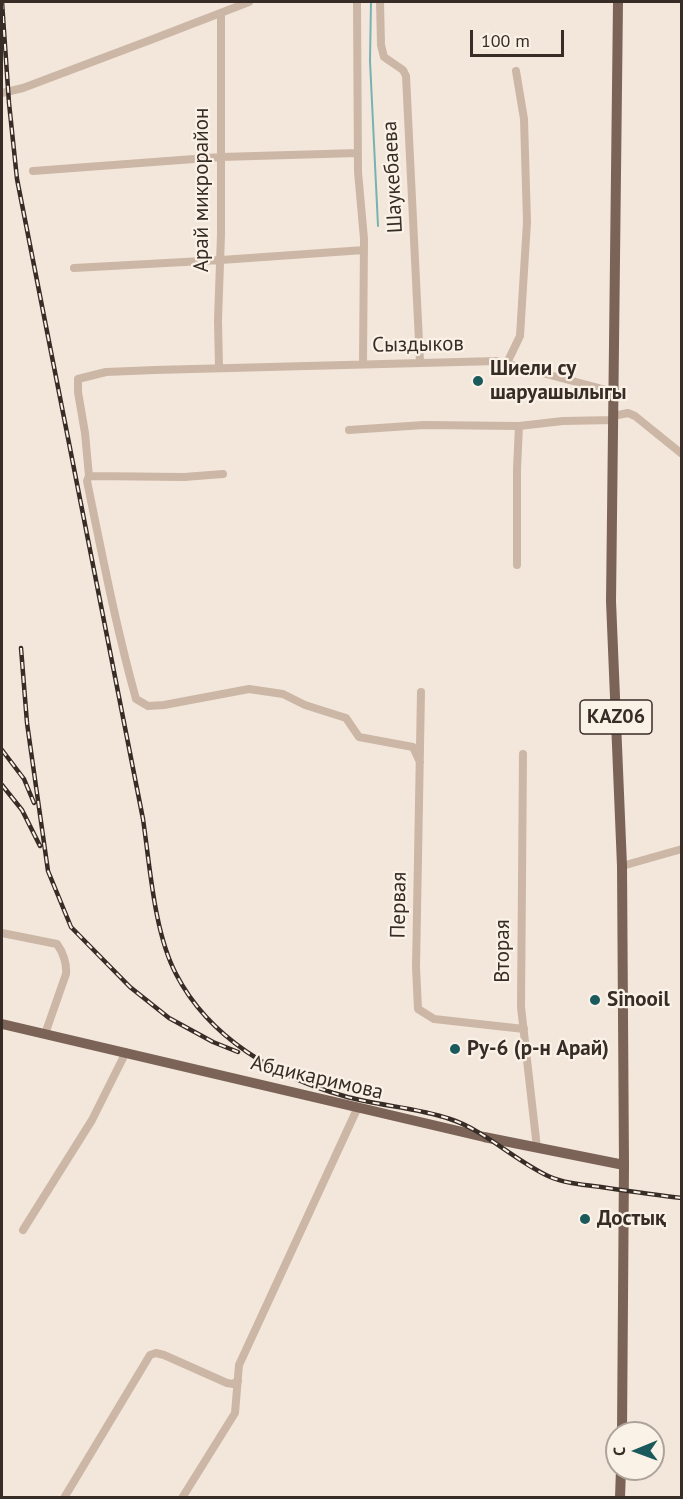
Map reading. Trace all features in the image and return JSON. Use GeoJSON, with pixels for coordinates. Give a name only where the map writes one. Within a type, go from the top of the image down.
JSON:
{"type":"FeatureCollection","features":[{"type":"Feature","properties":{"kind":"main road","name":"KАZ06"},"geometry":{"type":"LineString","coordinates":[[618,2],[612,601],[622,866],[624,1165],[622,1421]]}},
{"type":"Feature","properties":{"kind":"main road","name":"Абдикаримова"},"geometry":{"type":"LineString","coordinates":[[2,1024],[537,1148],[624,1165]]}},
{"type":"Feature","properties":{"kind":"main road"},"geometry":{"type":"LineString","coordinates":[[621,1481],[621,1497]]}},
{"type":"Feature","properties":{"kind":"street"},"geometry":{"type":"LineString","coordinates":[[2,93],[23,88],[132,48],[249,2]]}},
{"type":"Feature","properties":{"kind":"street"},"geometry":{"type":"LineString","coordinates":[[357,2],[358,153],[364,249],[363,363]]}},
{"type":"Feature","properties":{"kind":"street","name":"Шаукебаева"},"geometry":{"type":"LineString","coordinates":[[380,2],[384,57],[404,70],[406,76],[420,362]]}},
{"type":"Feature","properties":{"kind":"street","name":"Арай микрорайон"},"geometry":{"type":"LineString","coordinates":[[219,368],[221,13]]}},
{"type":"Feature","properties":{"kind":"street"},"geometry":{"type":"LineString","coordinates":[[507,363],[520,336],[527,233],[524,119],[516,72]]}},
{"type":"Feature","properties":{"kind":"street"},"geometry":{"type":"LineString","coordinates":[[33,171],[221,157],[358,153]]}},
{"type":"Feature","properties":{"kind":"street"},"geometry":{"type":"LineString","coordinates":[[74,268],[364,249]]}},
{"type":"Feature","properties":{"kind":"street","name":"Сыздыков"},"geometry":{"type":"LineString","coordinates":[[89,476],[78,379],[106,372],[497,361],[614,392]]}},
{"type":"Feature","properties":{"kind":"street"},"geometry":{"type":"LineString","coordinates":[[349,430],[424,425],[519,426],[614,418],[628,413],[635,416],[681,454]]}},
{"type":"Feature","properties":{"kind":"street"},"geometry":{"type":"LineString","coordinates":[[518,565],[519,426]]}},
{"type":"Feature","properties":{"kind":"street"},"geometry":{"type":"LineString","coordinates":[[223,474],[184,477],[89,476],[87,481],[120,639],[136,699],[148,706],[164,705],[249,688],[283,694],[305,705],[346,718],[359,737],[413,747],[420,762]]}},
{"type":"Feature","properties":{"kind":"street","name":"Первая"},"geometry":{"type":"LineString","coordinates":[[422,692],[416,967],[418,1009],[434,1019],[524,1029]]}},
{"type":"Feature","properties":{"kind":"street","name":"Вторая"},"geometry":{"type":"LineString","coordinates":[[523,754],[521,1007],[537,1148]]}},
{"type":"Feature","properties":{"kind":"street"},"geometry":{"type":"LineString","coordinates":[[622,866],[681,849]]}},
{"type":"Feature","properties":{"kind":"street"},"geometry":{"type":"LineString","coordinates":[[2,933],[57,944],[60,948],[67,967],[66,974],[45,1034]]}},
{"type":"Feature","properties":{"kind":"street"},"geometry":{"type":"LineString","coordinates":[[23,1230],[92,1120],[126,1052]]}},
{"type":"Feature","properties":{"kind":"street"},"geometry":{"type":"LineString","coordinates":[[182,1497],[236,1413],[239,1365],[358,1107]]}},
{"type":"Feature","properties":{"kind":"street"},"geometry":{"type":"LineString","coordinates":[[64,1497],[150,1355],[156,1353],[164,1355],[227,1383],[232,1384],[238,1381]]}},
{"type":"Feature","properties":{"kind":"waterway"},"geometry":{"type":"LineString","coordinates":[[371,2],[370,61],[378,226]]}},
{"type":"Feature","properties":{"kind":"railway"},"geometry":{"type":"LineString","coordinates":[[2,2],[17,179],[143,819],[158,919],[176,974],[190,997],[226,1036],[247,1052],[294,1078],[344,1096],[450,1119],[475,1130],[535,1169],[560,1180],[682,1198]]}},
{"type":"Feature","properties":{"kind":"railway"},"geometry":{"type":"LineString","coordinates":[[21,648],[27,723],[48,871],[71,927],[130,987],[169,1018],[213,1042],[238,1052]]}},
{"type":"Feature","properties":{"kind":"railway"},"geometry":{"type":"LineString","coordinates":[[2,750],[24,779],[34,803]]}},
{"type":"Feature","properties":{"kind":"railway"},"geometry":{"type":"LineString","coordinates":[[2,785],[22,810],[40,846]]}},
{"type":"Feature","properties":{"kind":"place","name":"Шиели су шаруашылыгы"},"geometry":{"type":"Point","coordinates":[478,381]}},
{"type":"Feature","properties":{"kind":"place","name":"Sinooil"},"geometry":{"type":"Point","coordinates":[595,1000]}},
{"type":"Feature","properties":{"kind":"place","name":"Ру-6 (р-н Арай)"},"geometry":{"type":"Point","coordinates":[455,1049]}},
{"type":"Feature","properties":{"kind":"place","name":"Достық"},"geometry":{"type":"Point","coordinates":[585,1219]}}]}
